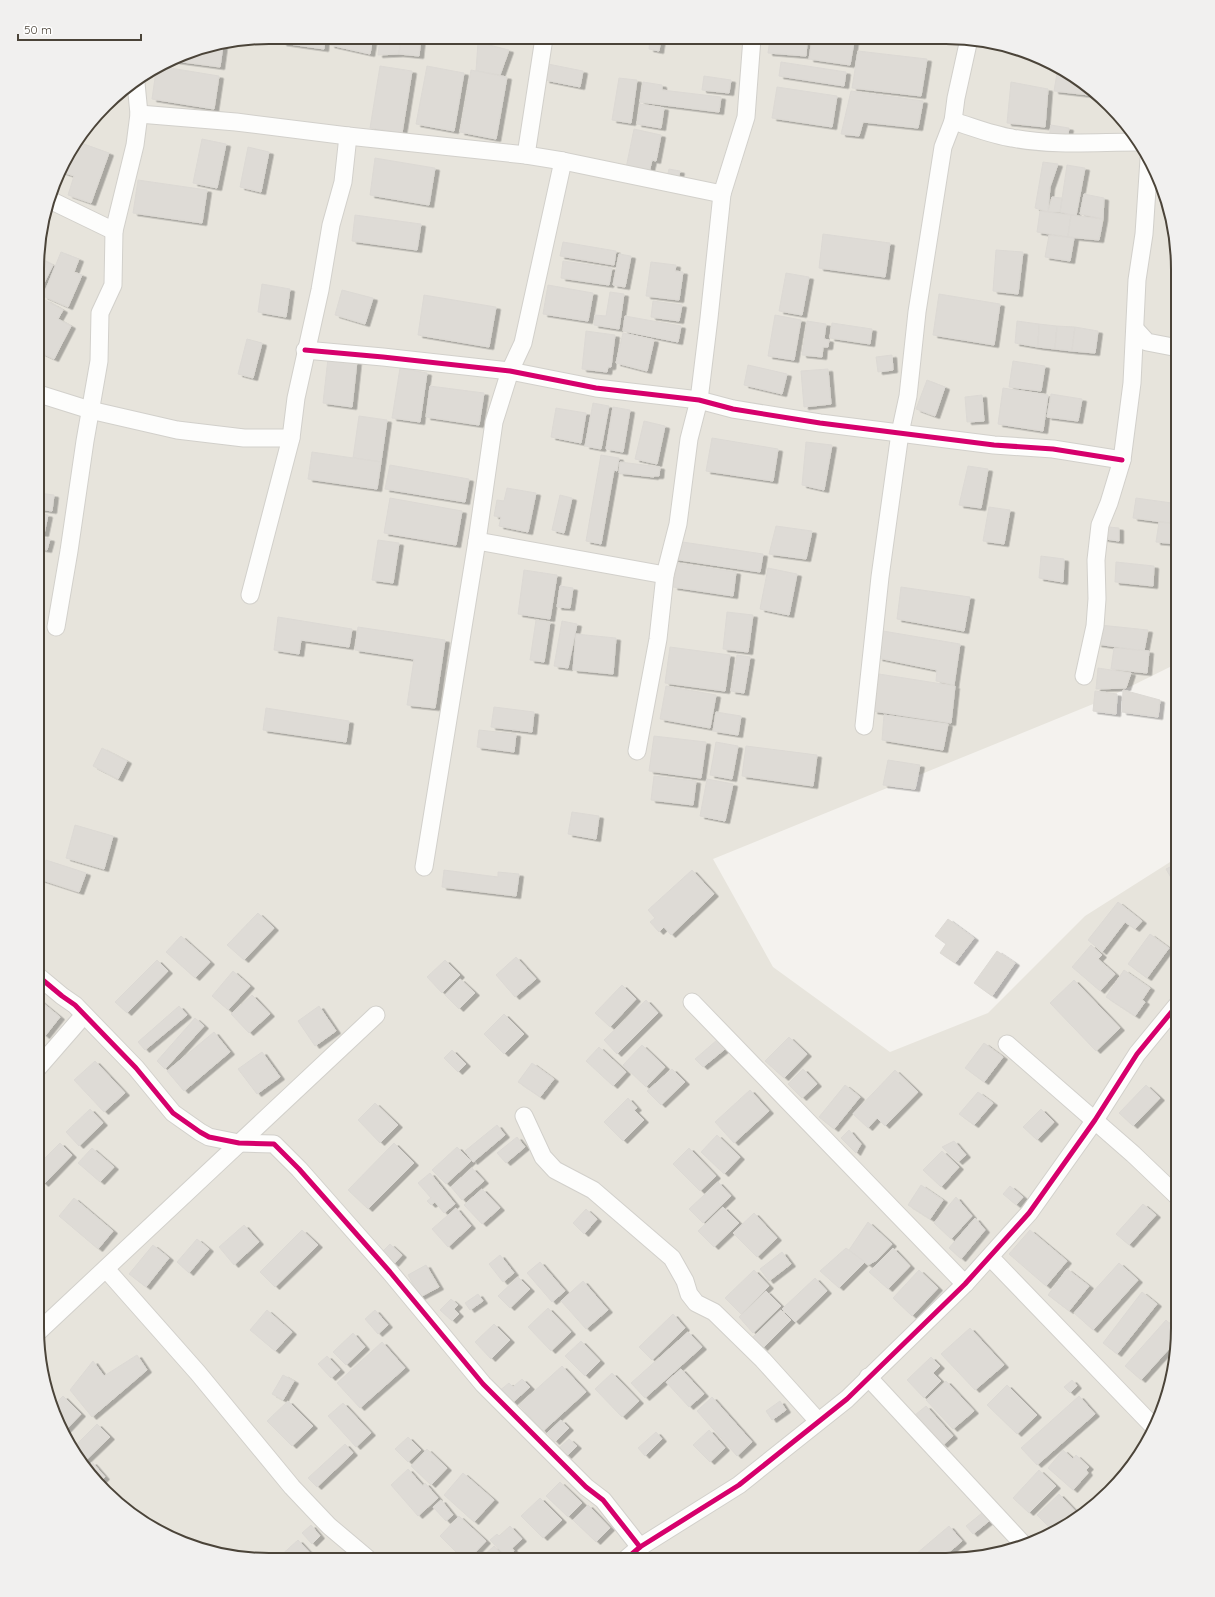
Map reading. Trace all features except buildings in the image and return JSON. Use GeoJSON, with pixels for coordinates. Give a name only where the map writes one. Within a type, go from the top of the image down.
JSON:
{"type":"FeatureCollection","features":[{"type":"Feature","properties":{"kind":"street"},"geometry":{"type":"LineString","coordinates":[[526,155],[543,44]]}},
{"type":"Feature","properties":{"kind":"street"},"geometry":{"type":"LineString","coordinates":[[638,751],[658,639],[665,575],[678,524],[690,439],[699,400],[722,194],[746,117],[752,44]]}},
{"type":"Feature","properties":{"kind":"street"},"geometry":{"type":"LineString","coordinates":[[864,726],[880,578],[900,433],[908,396],[917,312],[943,148],[953,121],[967,45]]}},
{"type":"Feature","properties":{"kind":"street"},"geometry":{"type":"LineString","coordinates":[[56,627],[99,361],[100,313],[113,285],[114,231],[136,145],[139,114],[136,88]]}},
{"type":"Feature","properties":{"kind":"street"},"geometry":{"type":"LineString","coordinates":[[139,114],[236,122],[348,136],[526,155],[563,161],[722,194]]}},
{"type":"Feature","properties":{"kind":"street"},"geometry":{"type":"LineString","coordinates":[[953,121],[991,134],[1044,143],[1132,142]]}},
{"type":"Feature","properties":{"kind":"street"},"geometry":{"type":"LineString","coordinates":[[250,595],[291,438],[296,398],[305,350],[320,290],[331,225],[343,182],[348,136]]}},
{"type":"Feature","properties":{"kind":"street"},"geometry":{"type":"LineString","coordinates":[[424,867],[477,541],[494,422],[510,371],[522,343],[563,161]]}},
{"type":"Feature","properties":{"kind":"street"},"geometry":{"type":"LineString","coordinates":[[1084,676],[1095,626],[1097,599],[1096,560],[1100,525],[1109,503],[1122,460],[1132,383],[1136,330],[1137,280],[1144,234],[1148,171]]}},
{"type":"Feature","properties":{"kind":"street"},"geometry":{"type":"LineString","coordinates":[[55,202],[114,231]]}},
{"type":"Feature","properties":{"kind":"street"},"geometry":{"type":"LineString","coordinates":[[1136,330],[1147,342],[1171,347]]}},
{"type":"Feature","properties":{"kind":"street"},"geometry":{"type":"LineString","coordinates":[[305,350],[510,371],[596,388],[699,400],[734,409],[900,433],[994,445],[1053,449],[1122,460]]}},
{"type":"Feature","properties":{"kind":"street"},"geometry":{"type":"LineString","coordinates":[[44,396],[90,410],[177,430],[244,438],[291,438]]}},
{"type":"Feature","properties":{"kind":"street"},"geometry":{"type":"LineString","coordinates":[[477,541],[665,575]]}},
{"type":"Feature","properties":{"kind":"street"},"geometry":{"type":"LineString","coordinates":[[44,981],[75,1005],[136,1068],[173,1113],[208,1137],[239,1144],[274,1144],[299,1169],[390,1272],[483,1384],[575,1476],[603,1500],[640,1547]]}},
{"type":"Feature","properties":{"kind":"street"},"geometry":{"type":"LineString","coordinates":[[692,1002],[965,1284]]}},
{"type":"Feature","properties":{"kind":"street"},"geometry":{"type":"LineString","coordinates":[[633,1553],[640,1547],[739,1485],[847,1399],[965,1284],[1029,1214],[1095,1120],[1137,1054],[1171,1013]]}},
{"type":"Feature","properties":{"kind":"street"},"geometry":{"type":"LineString","coordinates":[[44,1062],[84,1015]]}},
{"type":"Feature","properties":{"kind":"street"},"geometry":{"type":"LineString","coordinates":[[44,1326],[376,1015]]}},
{"type":"Feature","properties":{"kind":"street"},"geometry":{"type":"LineString","coordinates":[[1007,1044],[1095,1120],[1171,1190]]}},
{"type":"Feature","properties":{"kind":"street"},"geometry":{"type":"LineString","coordinates":[[524,1116],[543,1158],[555,1170],[593,1190],[672,1258],[685,1281],[689,1294],[696,1302],[714,1312],[763,1360],[818,1421]]}},
{"type":"Feature","properties":{"kind":"street"},"geometry":{"type":"LineString","coordinates":[[990,1257],[1150,1423]]}},
{"type":"Feature","properties":{"kind":"street"},"geometry":{"type":"LineString","coordinates":[[106,1269],[198,1373],[292,1487],[329,1526],[361,1553]]}},
{"type":"Feature","properties":{"kind":"street"},"geometry":{"type":"LineString","coordinates":[[868,1377],[1020,1540]]}},
{"type":"Feature","properties":{"kind":"shaded area"},"geometry":{"type":"Polygon","coordinates":[[[255,44],[960,44],[990,48],[1032,61],[1058,74],[1083,91],[1105,110],[1133,144],[1154,183],[1167,225],[1171,255],[1171,666],[1103,700],[713,859],[773,967],[890,1052],[988,1013],[1085,916],[1171,861],[1171,1342],[1167,1372],[1154,1414],[1133,1453],[1105,1487],[1071,1515],[1045,1530],[1018,1541],[990,1549],[960,1553],[255,1553],[225,1549],[183,1536],[157,1523],[132,1506],[100,1476],[82,1453],[67,1427],[56,1400],[48,1372],[44,1342],[44,255],[48,225],[61,183],[74,157],[91,132],[121,100],[144,82],[170,67],[197,56],[225,48],[255,44]]]}},
{"type":"Feature","properties":{"kind":"cycle path"},"geometry":{"type":"LineString","coordinates":[[305,350],[510,371],[596,388],[699,400],[733,409],[820,423],[994,445],[1053,449],[1122,460]]}},
{"type":"Feature","properties":{"kind":"cycle path"},"geometry":{"type":"LineString","coordinates":[[44,981],[75,1005],[136,1068],[173,1113],[209,1137],[239,1143],[274,1144],[299,1169],[390,1272],[483,1384],[586,1487],[603,1500],[640,1547]]}},
{"type":"Feature","properties":{"kind":"cycle path"},"geometry":{"type":"LineString","coordinates":[[633,1553],[640,1547],[739,1485],[847,1399],[965,1284],[1029,1213],[1095,1120],[1137,1054],[1171,1013]]}}]}
